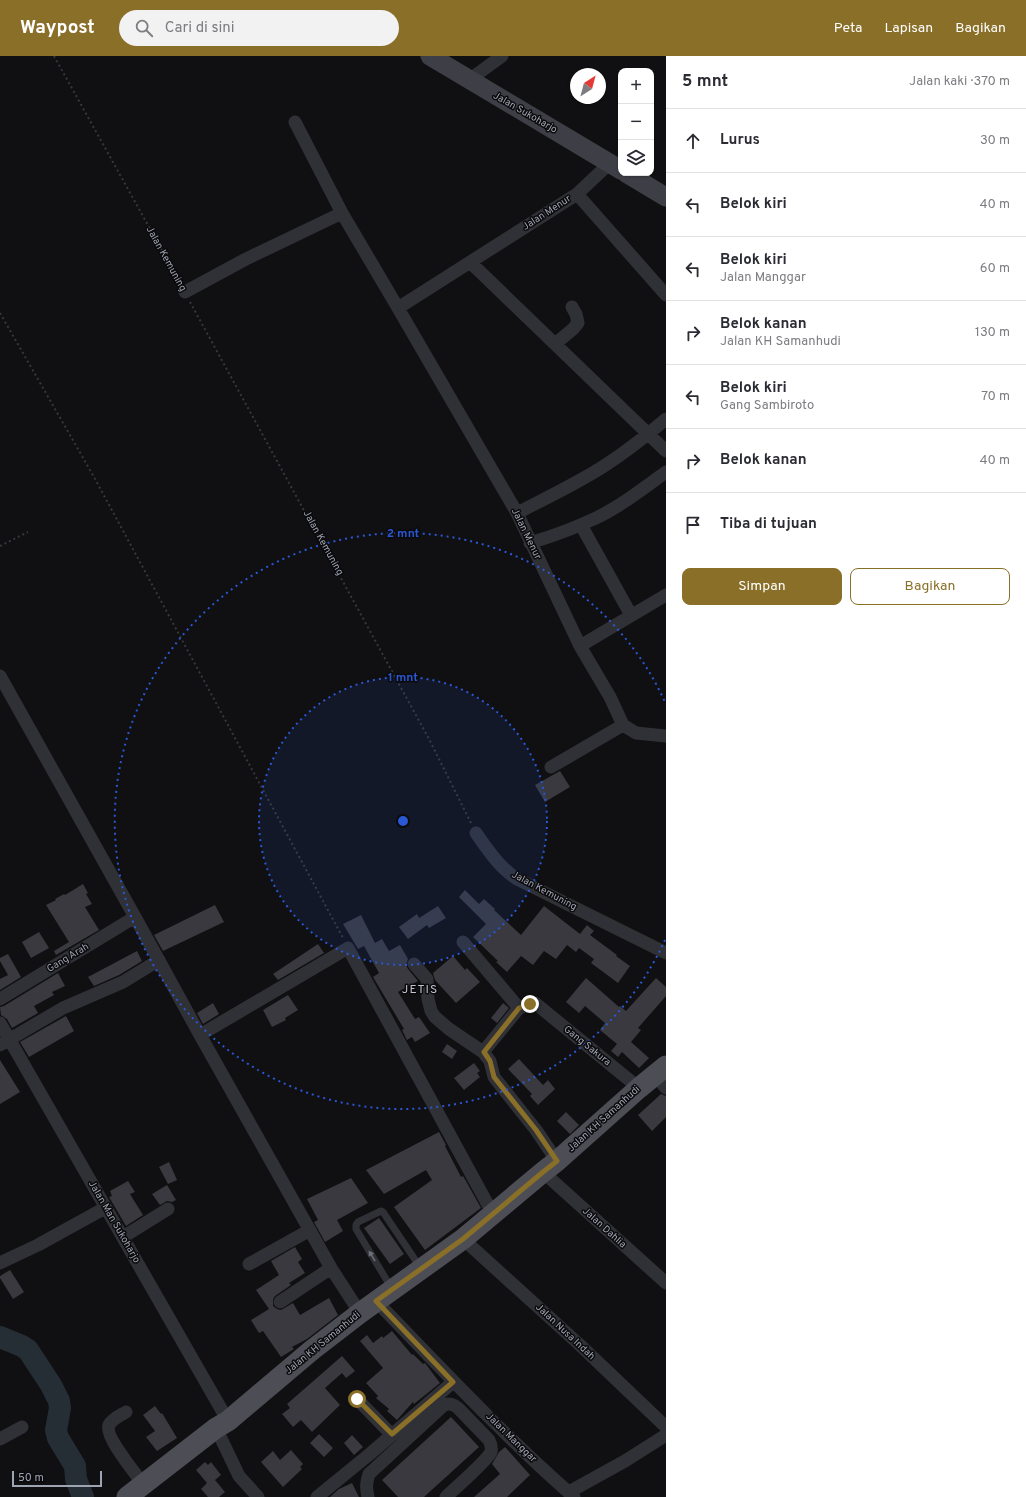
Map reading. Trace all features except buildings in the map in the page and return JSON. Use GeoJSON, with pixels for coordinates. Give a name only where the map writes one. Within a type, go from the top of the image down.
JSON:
{"type":"FeatureCollection","features":[{"type":"Feature","properties":{"kind":"main road","name":"Jalan Sukoharjo"},"geometry":{"type":"LineString","coordinates":[[430,56],[615,166]]}},
{"type":"Feature","properties":{"kind":"main road"},"geometry":{"type":"LineString","coordinates":[[631,176],[666,197]]}},
{"type":"Feature","properties":{"kind":"main road","name":"Jalan KH Samanhudi"},"geometry":{"type":"LineString","coordinates":[[127,1497],[222,1425],[312,1350],[368,1307],[463,1239],[550,1167],[639,1088],[662,1076]]}},
{"type":"Feature","properties":{"kind":"street"},"geometry":{"type":"LineString","coordinates":[[469,80],[502,56]]}},
{"type":"Feature","properties":{"kind":"street","name":"Jalan Menur"},"geometry":{"type":"LineString","coordinates":[[295,122],[342,213],[517,513],[580,646],[610,697],[623,724]]}},
{"type":"Feature","properties":{"kind":"street","name":"Jalan Menur"},"geometry":{"type":"LineString","coordinates":[[398,308],[471,263],[577,194],[615,166]]}},
{"type":"Feature","properties":{"kind":"street"},"geometry":{"type":"LineString","coordinates":[[577,194],[666,295]]}},
{"type":"Feature","properties":{"kind":"street"},"geometry":{"type":"LineString","coordinates":[[185,292],[246,259],[342,213]]}},
{"type":"Feature","properties":{"kind":"street"},"geometry":{"type":"LineString","coordinates":[[471,263],[666,451]]}},
{"type":"Feature","properties":{"kind":"street"},"geometry":{"type":"LineString","coordinates":[[555,344],[573,329],[578,322],[572,307]]}},
{"type":"Feature","properties":{"kind":"street"},"geometry":{"type":"LineString","coordinates":[[517,513],[594,473],[629,450],[666,419]]}},
{"type":"Feature","properties":{"kind":"street"},"geometry":{"type":"LineString","coordinates":[[530,543],[581,525],[609,511],[666,472]]}},
{"type":"Feature","properties":{"kind":"street"},"geometry":{"type":"LineString","coordinates":[[581,525],[631,615]]}},
{"type":"Feature","properties":{"kind":"street"},"geometry":{"type":"LineString","coordinates":[[580,646],[666,595]]}},
{"type":"Feature","properties":{"kind":"street","name":"Jalan Manggar"},"geometry":{"type":"LineString","coordinates":[[0,676],[331,1268],[368,1307],[453,1382],[526,1453],[571,1494],[666,1435]]}},
{"type":"Feature","properties":{"kind":"street"},"geometry":{"type":"LineString","coordinates":[[551,767],[623,724],[636,733],[666,736]]}},
{"type":"Feature","properties":{"kind":"street","name":"Jalan Kemuning"},"geometry":{"type":"LineString","coordinates":[[476,833],[488,851],[510,874],[517,879],[666,953]]}},
{"type":"Feature","properties":{"kind":"street","name":"Gang Arah"},"geometry":{"type":"LineString","coordinates":[[0,999],[135,917]]}},
{"type":"Feature","properties":{"kind":"street"},"geometry":{"type":"LineString","coordinates":[[414,964],[427,979],[428,999],[431,1011],[449,1028],[484,1052],[519,1008],[462,942]]}},
{"type":"Feature","properties":{"kind":"street"},"geometry":{"type":"LineString","coordinates":[[200,1035],[348,948],[493,1214]]}},
{"type":"Feature","properties":{"kind":"street"},"geometry":{"type":"LineString","coordinates":[[5,1042],[63,1008],[123,982],[159,960]]}},
{"type":"Feature","properties":{"kind":"street","name":"Gang Sakura"},"geometry":{"type":"LineString","coordinates":[[519,1008],[535,1003],[639,1088]]}},
{"type":"Feature","properties":{"kind":"street","name":"Jalan Man Sukoharjo"},"geometry":{"type":"LineString","coordinates":[[0,1023],[5,1042],[123,1237],[222,1425],[239,1476],[258,1497]]}},
{"type":"Feature","properties":{"kind":"street","name":"Jalan Dahlia"},"geometry":{"type":"LineString","coordinates":[[484,1052],[490,1061],[494,1077],[536,1130],[550,1167],[666,1283]]}},
{"type":"Feature","properties":{"kind":"street"},"geometry":{"type":"LineString","coordinates":[[0,1263],[38,1245],[105,1208]]}},
{"type":"Feature","properties":{"kind":"street"},"geometry":{"type":"LineString","coordinates":[[123,1237],[168,1209]]}},
{"type":"Feature","properties":{"kind":"street"},"geometry":{"type":"LineString","coordinates":[[249,1264],[310,1230]]}},
{"type":"Feature","properties":{"kind":"street","name":"Jalan Nusa Indah"},"geometry":{"type":"LineString","coordinates":[[463,1239],[575,1341],[666,1427]]}},
{"type":"Feature","properties":{"kind":"street"},"geometry":{"type":"LineString","coordinates":[[280,1302],[331,1268]]}},
{"type":"Feature","properties":{"kind":"street"},"geometry":{"type":"LineString","coordinates":[[317,1497],[453,1382]]}},
{"type":"Feature","properties":{"kind":"street"},"geometry":{"type":"LineString","coordinates":[[357,1399],[392,1434]]}},
{"type":"Feature","properties":{"kind":"street"},"geometry":{"type":"LineString","coordinates":[[368,1497],[365,1489],[369,1474],[444,1406],[453,1404],[489,1440],[491,1451],[484,1461],[446,1497]]}},
{"type":"Feature","properties":{"kind":"street"},"geometry":{"type":"LineString","coordinates":[[126,1412],[112,1421],[108,1428],[109,1433],[143,1484]]}},
{"type":"Feature","properties":{"kind":"street"},"geometry":{"type":"LineString","coordinates":[[0,1439],[22,1427]]}},
{"type":"Feature","properties":{"kind":"lane"},"geometry":{"type":"LineString","coordinates":[[392,1289],[356,1229],[358,1222],[381,1211],[383,1212],[421,1269]]}},
{"type":"Feature","properties":{"kind":"path","name":"Jalan Kemuning"},"geometry":{"type":"LineString","coordinates":[[54,56],[185,292],[429,739],[476,833]]}},
{"type":"Feature","properties":{"kind":"path"},"geometry":{"type":"LineString","coordinates":[[0,313],[94,477],[348,948]]}},
{"type":"Feature","properties":{"kind":"path"},"geometry":{"type":"LineString","coordinates":[[0,546],[28,532]]}},
{"type":"Feature","properties":{"kind":"waterway"},"geometry":{"type":"LineString","coordinates":[[0,1337],[28,1350],[51,1385],[59,1401],[60,1408],[56,1430],[58,1438],[75,1466],[76,1479],[83,1497]]}},
{"type":"Feature","properties":{"kind":"district","name":"JETIS"},"geometry":{"type":"Point","coordinates":[420,990]}},
{"type":"Feature","properties":{"kind":"route"},"geometry":{"type":"LineString","coordinates":[[357,1399],[392,1434],[453,1382],[376,1301],[463,1239],[557,1161],[536,1130],[494,1077],[490,1061],[484,1052],[519,1008],[530,1004]]}}]}
